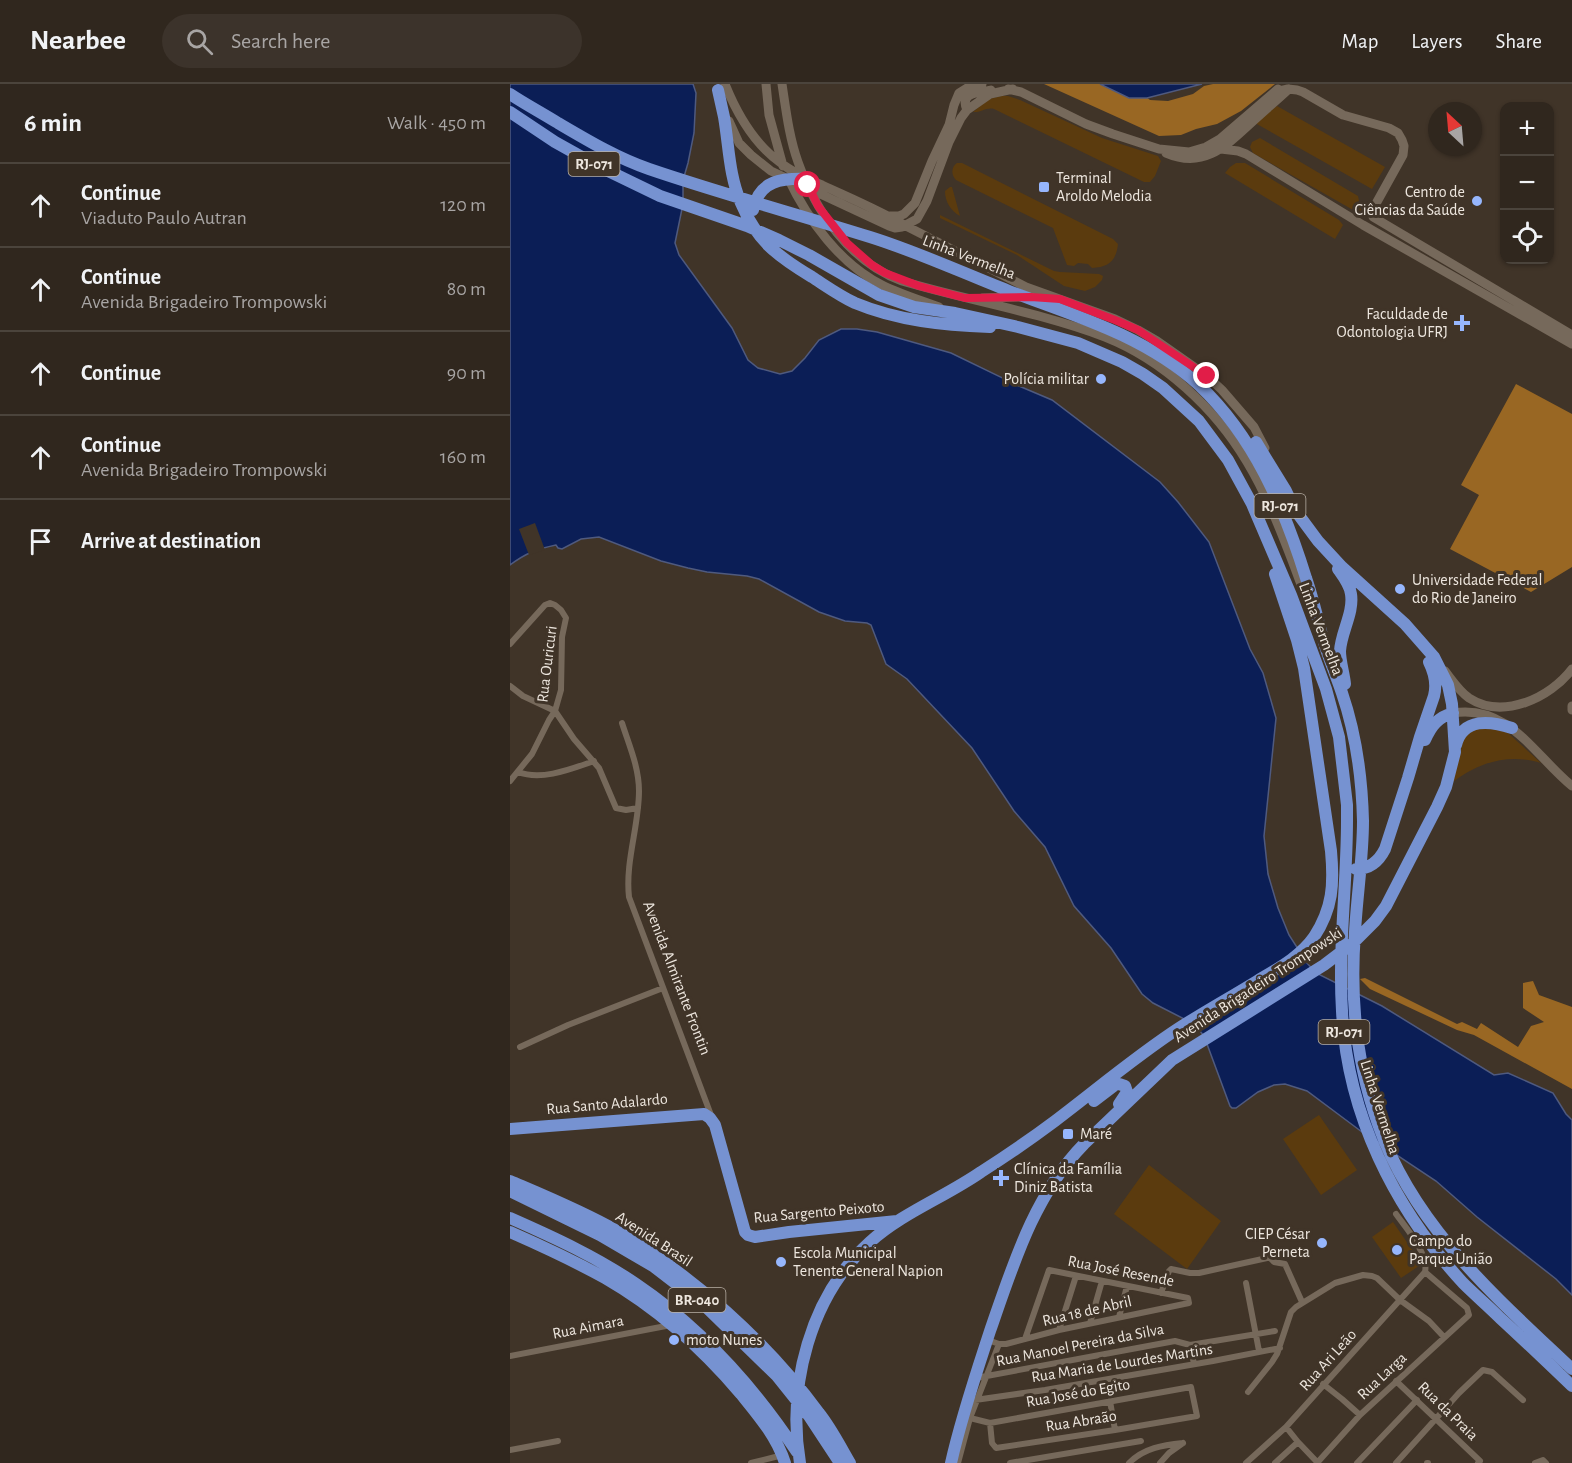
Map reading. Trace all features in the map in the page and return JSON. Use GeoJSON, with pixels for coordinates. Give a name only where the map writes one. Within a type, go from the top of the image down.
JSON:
{"type":"FeatureCollection","features":[{"type":"Feature","properties":{"kind":"highway"},"geometry":{"type":"LineString","coordinates":[[719,86],[729,158],[738,195],[748,219],[771,250],[786,262],[842,296],[885,314],[944,324],[1018,327]]}},
{"type":"Feature","properties":{"kind":"highway","name":"Linha Vermelha"},"geometry":{"type":"LineString","coordinates":[[510,94],[609,152],[646,169],[892,245],[1117,331],[1163,357],[1197,383],[1220,407],[1247,442],[1275,495],[1306,578],[1349,718],[1360,770],[1363,826],[1353,978],[1357,1034],[1363,1071],[1377,1123],[1405,1183],[1436,1231],[1474,1275],[1567,1370],[1572,1386]]}},
{"type":"Feature","properties":{"kind":"highway","name":"Linha Vermelha"},"geometry":{"type":"LineString","coordinates":[[510,112],[555,142],[598,166],[660,196],[747,226],[779,240],[896,302],[1018,327],[1078,343],[1101,352],[1143,374],[1163,388],[1199,422],[1215,441],[1241,483],[1292,595],[1326,689],[1341,747],[1347,805],[1341,995],[1350,1073],[1366,1126],[1383,1169],[1413,1220],[1440,1257],[1465,1285],[1567,1370]]}},
{"type":"Feature","properties":{"kind":"highway"},"geometry":{"type":"LineString","coordinates":[[758,234],[753,216],[756,199],[767,186],[786,178],[808,179]]}},
{"type":"Feature","properties":{"kind":"highway"},"geometry":{"type":"LineString","coordinates":[[1197,383],[1234,413],[1253,438],[1286,491]]}},
{"type":"Feature","properties":{"kind":"highway","name":"Avenida Brigadeiro Trompowski"},"geometry":{"type":"LineString","coordinates":[[951,1463],[955,1443],[993,1342],[1007,1284],[1030,1226],[1058,1174],[1070,1158],[1164,1066],[1342,952],[1364,933],[1386,906],[1442,798],[1455,752],[1453,713],[1448,685],[1434,657],[1405,624],[1342,567],[1318,541],[1295,510],[1286,491]]}},
{"type":"Feature","properties":{"kind":"highway","name":"Linha Vermelha"},"geometry":{"type":"LineString","coordinates":[[1261,527],[1301,654],[1321,776]]}},
{"type":"Feature","properties":{"kind":"highway"},"geometry":{"type":"LineString","coordinates":[[1318,541],[1346,580],[1351,594],[1350,611],[1340,649],[1349,718]]}},
{"type":"Feature","properties":{"kind":"highway"},"geometry":{"type":"LineString","coordinates":[[1321,776],[1334,820],[1341,857],[1349,866],[1358,869],[1369,867],[1381,858],[1385,849],[1419,737],[1436,690],[1435,676],[1412,632]]}},
{"type":"Feature","properties":{"kind":"highway"},"geometry":{"type":"LineString","coordinates":[[1408,778],[1430,730],[1440,719],[1453,713]]}},
{"type":"Feature","properties":{"kind":"highway"},"geometry":{"type":"LineString","coordinates":[[1455,752],[1460,734],[1477,723],[1512,728]]}},
{"type":"Feature","properties":{"kind":"highway","name":"Avenida Brigadeiro Trompowski"},"geometry":{"type":"LineString","coordinates":[[802,1463],[797,1436],[798,1397],[810,1336],[827,1298],[852,1261],[870,1241],[1022,1144],[1179,1028],[1296,956],[1314,937],[1328,910],[1332,894],[1333,873],[1321,776]]}},
{"type":"Feature","properties":{"kind":"highway"},"geometry":{"type":"LineString","coordinates":[[1022,1144],[1043,1138],[1116,1085],[1123,1085],[1127,1089],[1126,1095],[1105,1124]]}},
{"type":"Feature","properties":{"kind":"highway","name":"Rua Santo Adalardo"},"geometry":{"type":"LineString","coordinates":[[510,1129],[706,1113]]}},
{"type":"Feature","properties":{"kind":"highway","name":"Avenida Almirante Frontin"},"geometry":{"type":"LineString","coordinates":[[706,1113],[745,1232]]}},
{"type":"Feature","properties":{"kind":"highway","name":"Avenida Brasil"},"geometry":{"type":"LineString","coordinates":[[510,1180],[615,1230],[656,1256],[710,1298],[755,1339],[791,1378],[820,1413],[850,1463]]}},
{"type":"Feature","properties":{"kind":"highway","name":"Avenida Brasil"},"geometry":{"type":"LineString","coordinates":[[510,1191],[600,1235],[653,1266],[705,1306],[777,1376],[809,1416],[840,1463]]}},
{"type":"Feature","properties":{"kind":"highway","name":"BR-040"},"geometry":{"type":"LineString","coordinates":[[510,1218],[571,1246],[607,1266],[635,1283],[674,1312],[698,1333],[743,1380],[769,1411],[802,1463]]}},
{"type":"Feature","properties":{"kind":"highway","name":"Rua Sargento Peixoto"},"geometry":{"type":"LineString","coordinates":[[745,1232],[755,1237],[898,1221]]}},
{"type":"Feature","properties":{"kind":"highway"},"geometry":{"type":"LineString","coordinates":[[510,1232],[570,1259],[607,1279],[644,1303],[695,1344],[717,1366],[760,1418],[774,1438],[784,1459]]}},
{"type":"Feature","properties":{"kind":"highway"},"geometry":{"type":"LineString","coordinates":[[944,1463],[955,1443]]}},
{"type":"Feature","properties":{"kind":"street"},"geometry":{"type":"LineString","coordinates":[[766,84],[769,115],[781,158],[787,176],[809,216],[841,254],[881,285],[955,313]]}},
{"type":"Feature","properties":{"kind":"street"},"geometry":{"type":"LineString","coordinates":[[782,84],[798,161],[813,196],[825,216],[847,243],[872,265],[885,273],[919,286],[965,298],[1060,299]]}},
{"type":"Feature","properties":{"kind":"street"},"geometry":{"type":"LineString","coordinates":[[890,216],[899,216],[908,211],[918,197],[949,125],[958,96],[967,88],[982,84]]}},
{"type":"Feature","properties":{"kind":"street","name":"Avenida Brigadeiro Trompowski"},"geometry":{"type":"LineString","coordinates":[[719,86],[732,131],[739,143],[765,167],[889,226],[898,228],[906,226]]}},
{"type":"Feature","properties":{"kind":"street","name":"Avenida Brigadeiro Trompowski"},"geometry":{"type":"LineString","coordinates":[[719,86],[760,143],[781,163],[808,179],[890,216],[1026,287],[1138,330],[1207,376],[1254,427],[1286,491]]}},
{"type":"Feature","properties":{"kind":"street"},"geometry":{"type":"LineString","coordinates":[[906,226],[918,217],[927,201],[949,142],[967,110],[965,100],[970,94],[1008,86],[1098,129],[1188,159],[1204,157],[1221,150],[1289,86]]}},
{"type":"Feature","properties":{"kind":"street"},"geometry":{"type":"LineString","coordinates":[[1159,149],[1185,152],[1213,144],[1275,92],[1289,86],[1343,115],[1389,128],[1400,136],[1404,146],[1403,154],[1373,209],[1372,216],[1572,335]]}},
{"type":"Feature","properties":{"kind":"street"},"geometry":{"type":"LineString","coordinates":[[1221,150],[1246,154],[1363,225],[1572,344]]}},
{"type":"Feature","properties":{"kind":"street"},"geometry":{"type":"LineString","coordinates":[[918,217],[927,232],[937,242]]}},
{"type":"Feature","properties":{"kind":"street","name":"Linha Vermelha"},"geometry":{"type":"LineString","coordinates":[[965,298],[1040,316],[1119,343],[1159,367],[1193,395],[1227,432],[1248,463],[1276,523],[1327,650]]}},
{"type":"Feature","properties":{"kind":"street","name":"Rua Ouricuri"},"geometry":{"type":"LineString","coordinates":[[510,644],[544,604],[552,603],[564,613],[566,621],[562,637],[561,690],[555,711],[530,758],[510,782]]}},
{"type":"Feature","properties":{"kind":"street"},"geometry":{"type":"LineString","coordinates":[[1434,657],[1463,694],[1475,701],[1492,706],[1512,706],[1533,699],[1556,687],[1572,669]]}},
{"type":"Feature","properties":{"kind":"street"},"geometry":{"type":"LineString","coordinates":[[510,686],[523,696],[555,711],[574,739],[594,761],[616,808],[626,810],[638,808]]}},
{"type":"Feature","properties":{"kind":"street"},"geometry":{"type":"LineString","coordinates":[[1453,713],[1468,712],[1495,717],[1512,728],[1572,786]]}},
{"type":"Feature","properties":{"kind":"street","name":"Avenida Almirante Frontin"},"geometry":{"type":"LineString","coordinates":[[622,723],[638,778],[638,808],[629,873],[629,897],[706,1113]]}},
{"type":"Feature","properties":{"kind":"street"},"geometry":{"type":"LineString","coordinates":[[518,772],[531,775],[552,773],[594,761]]}},
{"type":"Feature","properties":{"kind":"street"},"geometry":{"type":"LineString","coordinates":[[520,1047],[568,1025],[663,988]]}},
{"type":"Feature","properties":{"kind":"street"},"geometry":{"type":"LineString","coordinates":[[1396,1214],[1420,1249],[1425,1261],[1425,1272]]}},
{"type":"Feature","properties":{"kind":"street"},"geometry":{"type":"LineString","coordinates":[[1161,1293],[1171,1269],[1199,1273],[1270,1258],[1274,1262],[1285,1264],[1302,1302]]}},
{"type":"Feature","properties":{"kind":"street","name":"Rua José Resende"},"geometry":{"type":"LineString","coordinates":[[1025,1339],[1049,1270],[1188,1298]]}},
{"type":"Feature","properties":{"kind":"street","name":"Rua Ari Leão"},"geometry":{"type":"LineString","coordinates":[[1246,1463],[1286,1426],[1425,1272]]}},
{"type":"Feature","properties":{"kind":"street","name":"Rua Larga"},"geometry":{"type":"LineString","coordinates":[[1317,1463],[1359,1415],[1468,1317],[1470,1313],[1467,1308],[1425,1272]]}},
{"type":"Feature","properties":{"kind":"street"},"geometry":{"type":"LineString","coordinates":[[1248,1392],[1280,1348],[1291,1312],[1302,1302],[1335,1283],[1363,1275],[1377,1278],[1400,1300],[1429,1321],[1444,1337]]}},
{"type":"Feature","properties":{"kind":"street"},"geometry":{"type":"LineString","coordinates":[[1059,1330],[1076,1276]]}},
{"type":"Feature","properties":{"kind":"street"},"geometry":{"type":"LineString","coordinates":[[1090,1323],[1102,1281]]}},
{"type":"Feature","properties":{"kind":"street"},"geometry":{"type":"LineString","coordinates":[[1246,1283],[1259,1351]]}},
{"type":"Feature","properties":{"kind":"street"},"geometry":{"type":"LineString","coordinates":[[1119,1317],[1127,1286]]}},
{"type":"Feature","properties":{"kind":"street","name":"Rua 18 de Abril"},"geometry":{"type":"LineString","coordinates":[[993,1342],[1006,1344],[1090,1323],[1189,1303],[1188,1298]]}},
{"type":"Feature","properties":{"kind":"street","name":"Rua Aimara"},"geometry":{"type":"LineString","coordinates":[[510,1356],[671,1325]]}},
{"type":"Feature","properties":{"kind":"street","name":"Rua Manoel Pereira da Silva"},"geometry":{"type":"LineString","coordinates":[[981,1377],[1175,1341],[1190,1345],[1275,1331]]}},
{"type":"Feature","properties":{"kind":"street"},"geometry":{"type":"LineString","coordinates":[[1190,1345],[1194,1364]]}},
{"type":"Feature","properties":{"kind":"street","name":"Rua Maria de Lourdes Martins"},"geometry":{"type":"LineString","coordinates":[[972,1400],[1046,1390],[1280,1348]]}},
{"type":"Feature","properties":{"kind":"street"},"geometry":{"type":"LineString","coordinates":[[1396,1463],[1479,1373],[1486,1370],[1492,1372],[1523,1400]]}},
{"type":"Feature","properties":{"kind":"street","name":"Rua da Praia"},"geometry":{"type":"LineString","coordinates":[[1396,1381],[1479,1462]]}},
{"type":"Feature","properties":{"kind":"street"},"geometry":{"type":"LineString","coordinates":[[1323,1384],[1359,1415]]}},
{"type":"Feature","properties":{"kind":"street","name":"Rua José do Egito"},"geometry":{"type":"LineString","coordinates":[[970,1418],[990,1423],[1191,1387],[1197,1416]]}},
{"type":"Feature","properties":{"kind":"street"},"geometry":{"type":"LineString","coordinates":[[958,1463],[970,1418],[972,1400]]}},
{"type":"Feature","properties":{"kind":"street"},"geometry":{"type":"LineString","coordinates":[[1357,1463],[1417,1400]]}},
{"type":"Feature","properties":{"kind":"street"},"geometry":{"type":"LineString","coordinates":[[1110,1401],[1115,1430]]}},
{"type":"Feature","properties":{"kind":"street","name":"Rua Abraão"},"geometry":{"type":"LineString","coordinates":[[990,1423],[992,1443],[996,1448],[1197,1416]]}},
{"type":"Feature","properties":{"kind":"street"},"geometry":{"type":"LineString","coordinates":[[1286,1426],[1317,1463]]}},
{"type":"Feature","properties":{"kind":"street"},"geometry":{"type":"LineString","coordinates":[[1010,1463],[1140,1441]]}},
{"type":"Feature","properties":{"kind":"street"},"geometry":{"type":"LineString","coordinates":[[510,1450],[558,1442]]}},
{"type":"Feature","properties":{"kind":"street"},"geometry":{"type":"LineString","coordinates":[[1275,1463],[1298,1442]]}},
{"type":"Feature","properties":{"kind":"street"},"geometry":{"type":"LineString","coordinates":[[1129,1463],[1149,1449],[1183,1443],[1160,1463]]}},
{"type":"Feature","properties":{"kind":"street"},"geometry":{"type":"LineString","coordinates":[[1039,1458],[1046,1463]]}},
{"type":"Feature","properties":{"kind":"street"},"geometry":{"type":"LineString","coordinates":[[751,1463],[784,1459]]}},
{"type":"Feature","properties":{"kind":"street"},"geometry":{"type":"LineString","coordinates":[[1535,1463],[1543,1460],[1546,1463]]}},
{"type":"Feature","properties":{"kind":"shaded area"},"geometry":{"type":"Polygon","coordinates":[[[1044,84],[1129,84],[1150,100],[1168,101],[1193,94],[1204,86],[1213,84],[1275,84],[1241,111],[1217,124],[1181,135],[1159,136],[1044,84]]]}},
{"type":"Feature","properties":{"kind":"shaded area"},"geometry":{"type":"Polygon","coordinates":[[[1002,96],[1020,100],[1102,138],[1158,156],[1161,161],[1155,176],[1150,182],[1144,182],[994,109],[973,112],[989,99],[1002,96]]]}},
{"type":"Feature","properties":{"kind":"shaded area"},"geometry":{"type":"Polygon","coordinates":[[[1277,106],[1385,167],[1372,189],[1255,123],[1277,106]]]}},
{"type":"Feature","properties":{"kind":"shaded area"},"geometry":{"type":"Polygon","coordinates":[[[1260,138],[1358,196],[1362,215],[1253,153],[1250,147],[1252,142],[1260,138]]]}},
{"type":"Feature","properties":{"kind":"shaded area"},"geometry":{"type":"Polygon","coordinates":[[[957,163],[962,163],[1113,239],[1118,244],[1113,259],[1107,265],[1092,268],[1088,264],[1067,265],[1053,228],[956,180],[952,171],[957,163]]]}},
{"type":"Feature","properties":{"kind":"shaded area"},"geometry":{"type":"Polygon","coordinates":[[[1236,163],[1245,163],[1339,220],[1343,225],[1335,239],[1225,173],[1236,163]]]}},
{"type":"Feature","properties":{"kind":"shaded area"},"geometry":{"type":"Polygon","coordinates":[[[952,187],[960,216],[951,209],[947,202],[945,191],[952,187]]]}},
{"type":"Feature","properties":{"kind":"shaded area"},"geometry":{"type":"Polygon","coordinates":[[[940,215],[1054,271],[1099,274],[1103,276],[1102,280],[1095,287],[1085,291],[1064,286],[1017,255],[940,218],[940,215]]]}},
{"type":"Feature","properties":{"kind":"shaded area"},"geometry":{"type":"Polygon","coordinates":[[[1516,384],[1572,414],[1572,567],[1531,592],[1450,549],[1479,495],[1461,485],[1516,384]]]}},
{"type":"Feature","properties":{"kind":"shaded area"},"geometry":{"type":"Polygon","coordinates":[[[1476,728],[1499,729],[1508,733],[1541,763],[1517,759],[1495,761],[1473,769],[1453,782],[1465,733],[1476,728]]]}},
{"type":"Feature","properties":{"kind":"shaded area"},"geometry":{"type":"Polygon","coordinates":[[[1365,978],[1457,1024],[1462,1022],[1477,1029],[1481,1023],[1518,1047],[1531,1026],[1544,1022],[1523,1008],[1523,983],[1533,981],[1539,995],[1572,1007],[1572,1089],[1474,1035],[1457,1030],[1370,989],[1360,979],[1365,978]]]}},
{"type":"Feature","properties":{"kind":"shaded area"},"geometry":{"type":"Polygon","coordinates":[[[1319,1115],[1357,1170],[1321,1195],[1283,1139],[1319,1115]]]}},
{"type":"Feature","properties":{"kind":"shaded area"},"geometry":{"type":"Polygon","coordinates":[[[1149,1165],[1221,1221],[1187,1269],[1114,1214],[1149,1165]]]}},
{"type":"Feature","properties":{"kind":"shaded area","name":"Campo do Parque União"},"geometry":{"type":"Polygon","coordinates":[[[1393,1222],[1422,1264],[1401,1278],[1372,1237],[1393,1222]]]}},
{"type":"Feature","properties":{"kind":"water"},"geometry":{"type":"Polygon","coordinates":[[[510,84],[693,84],[696,93],[694,133],[683,180],[683,204],[675,243],[679,255],[732,328],[748,360],[758,368],[780,374],[792,371],[819,340],[841,329],[877,332],[951,353],[1052,400],[1160,482],[1178,502],[1209,542],[1250,649],[1263,673],[1276,718],[1264,836],[1268,874],[1289,935],[1316,973],[1382,1006],[1494,1075],[1508,1073],[1553,1093],[1572,1120],[1572,1295],[1556,1279],[1477,1217],[1436,1181],[1362,1132],[1307,1091],[1285,1084],[1274,1085],[1258,1092],[1236,1108],[1232,1108],[1204,1036],[1194,1024],[1153,1003],[1142,994],[1111,948],[1074,906],[1045,847],[1014,811],[972,748],[907,679],[886,664],[871,625],[845,621],[819,612],[759,579],[707,572],[661,561],[599,537],[581,539],[562,549],[556,545],[537,550],[510,565],[510,84]]]}},
{"type":"Feature","properties":{"kind":"water"},"geometry":{"type":"Polygon","coordinates":[[[1100,84],[1202,84],[1147,98],[1129,98],[1100,84]]]}},
{"type":"Feature","properties":{"kind":"pier"},"geometry":{"type":"Polygon","coordinates":[[[535,523],[545,550],[529,555],[519,529],[535,523]]]}},
{"type":"Feature","properties":{"kind":"place","name":"Terminal Aroldo Melodia"},"geometry":{"type":"Point","coordinates":[1044,187]}},
{"type":"Feature","properties":{"kind":"place","name":"Centro de Ciências da Saúde"},"geometry":{"type":"Point","coordinates":[1477,201]}},
{"type":"Feature","properties":{"kind":"place","name":"Faculdade de Odontologia UFRJ"},"geometry":{"type":"Point","coordinates":[1462,323]}},
{"type":"Feature","properties":{"kind":"place","name":"Polícia militar"},"geometry":{"type":"Point","coordinates":[1101,379]}},
{"type":"Feature","properties":{"kind":"place","name":"Universidade Federal do Rio de Janeiro"},"geometry":{"type":"Point","coordinates":[1400,589]}},
{"type":"Feature","properties":{"kind":"place","name":"Maré"},"geometry":{"type":"Point","coordinates":[1068,1134]}},
{"type":"Feature","properties":{"kind":"place","name":"Clínica da Família Diniz Batista"},"geometry":{"type":"Point","coordinates":[1001,1178]}},
{"type":"Feature","properties":{"kind":"place","name":"CIEP César Perneta"},"geometry":{"type":"Point","coordinates":[1322,1243]}},
{"type":"Feature","properties":{"kind":"place","name":"Campo do Parque União"},"geometry":{"type":"Point","coordinates":[1397,1250]}},
{"type":"Feature","properties":{"kind":"place","name":"Escola Municipal Tenente General Napion"},"geometry":{"type":"Point","coordinates":[781,1262]}},
{"type":"Feature","properties":{"kind":"place","name":"moto Nunes"},"geometry":{"type":"Point","coordinates":[674,1340]}},
{"type":"Feature","properties":{"kind":"route"},"geometry":{"type":"LineString","coordinates":[[808,185],[818,206],[832,226],[860,255],[885,273],[919,286],[965,298],[1060,299],[1138,330],[1207,376]]}}]}
